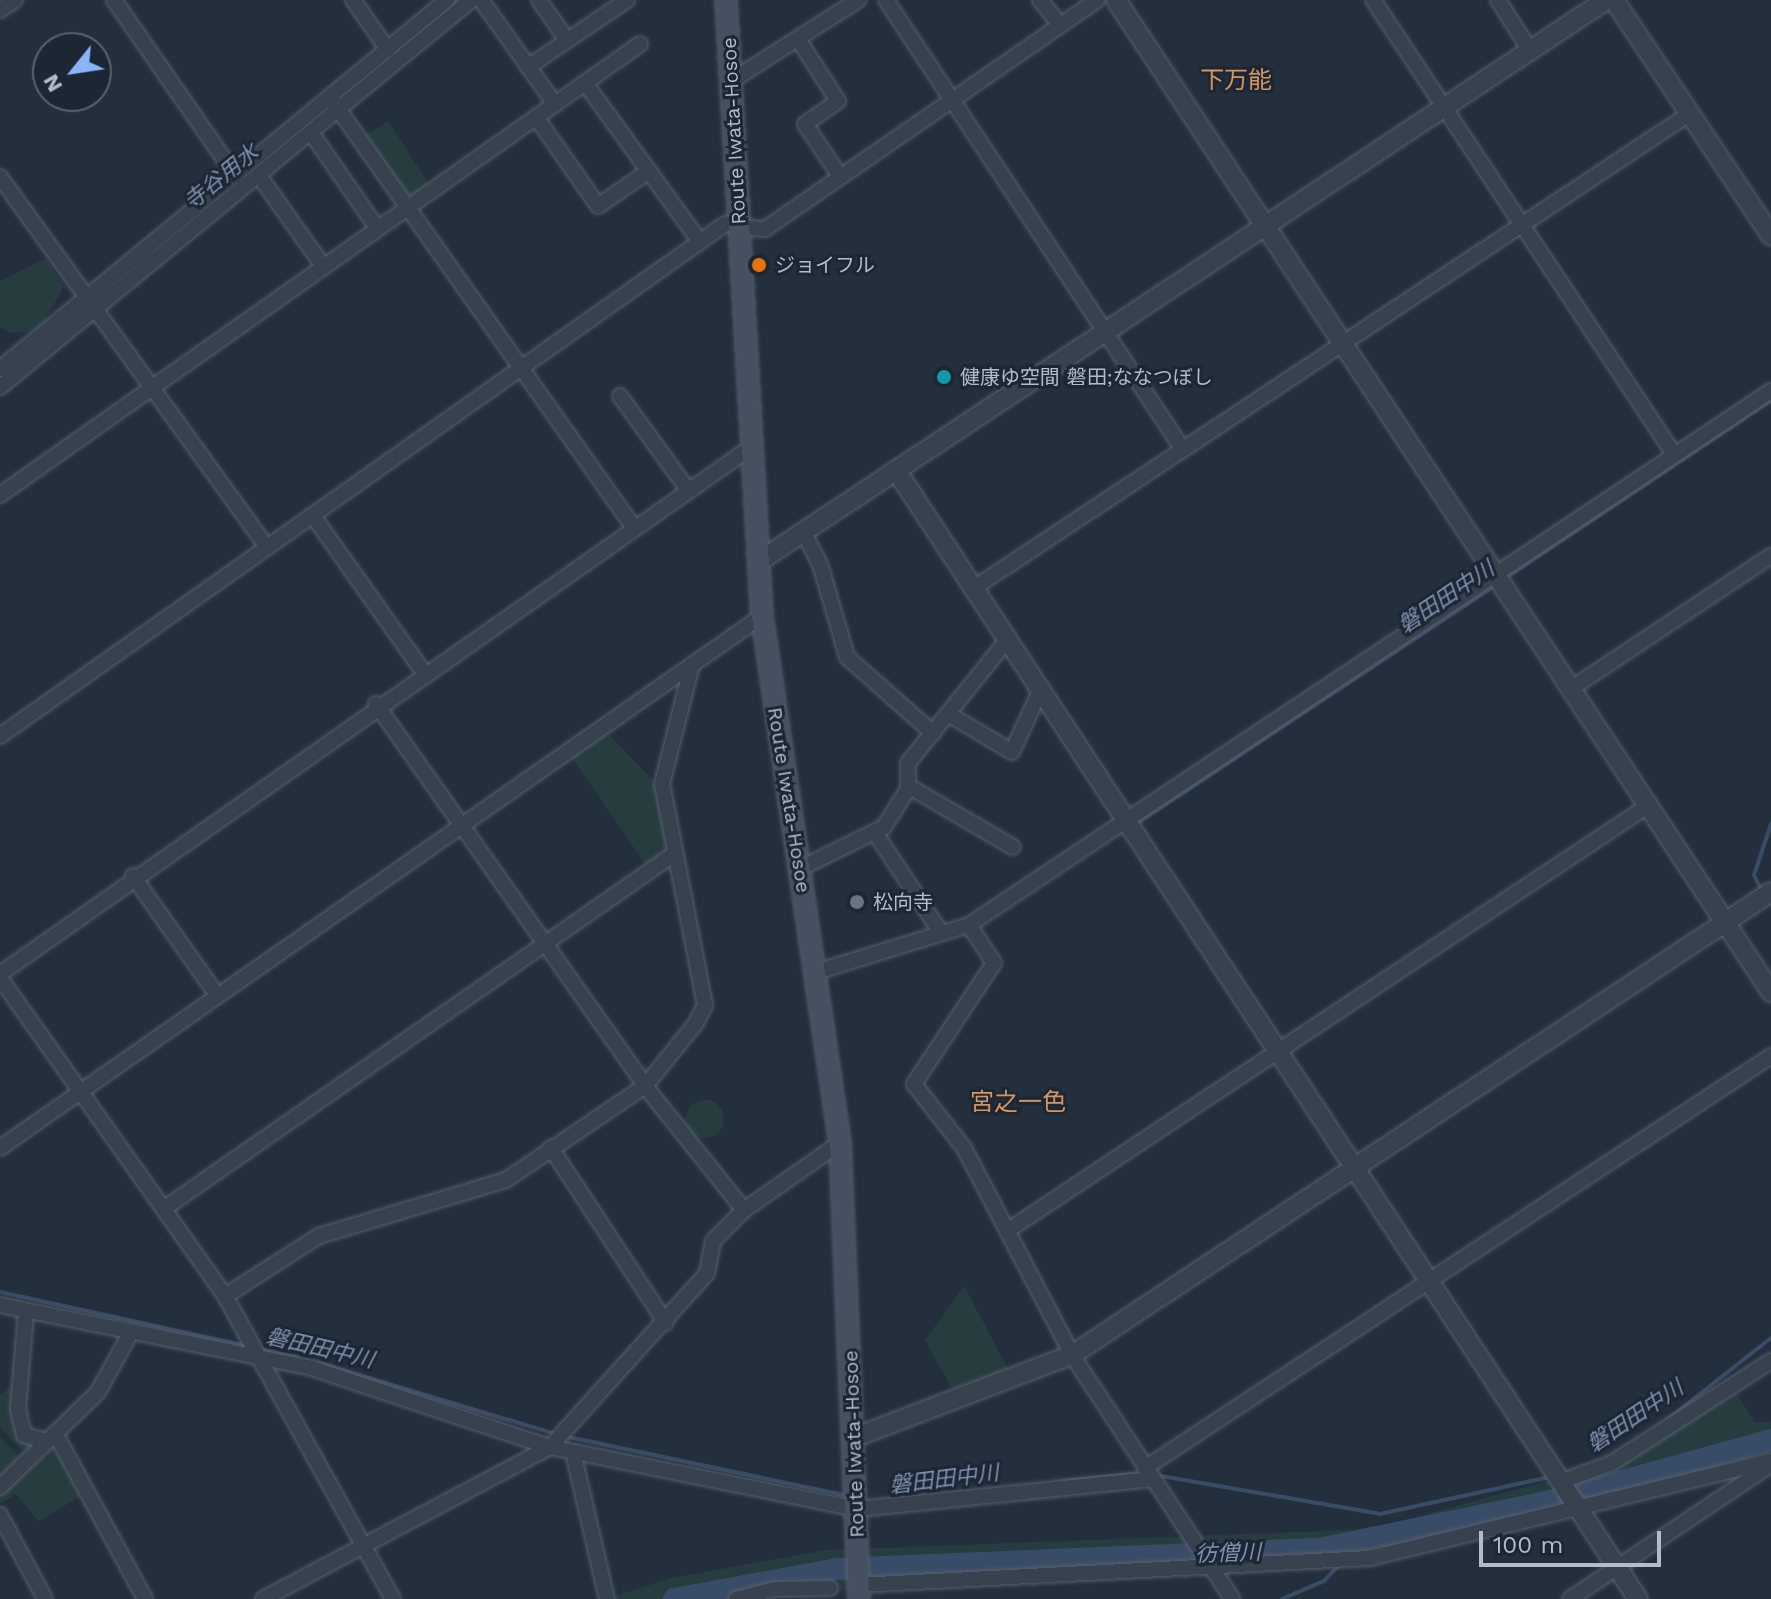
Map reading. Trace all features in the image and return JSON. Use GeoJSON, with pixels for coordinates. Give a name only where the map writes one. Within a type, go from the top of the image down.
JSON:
{"type":"FeatureCollection","features":[{"type":"Feature","properties":{"kind":"main road","name":"Route Iwata-Hosoe"},"geometry":{"type":"LineString","coordinates":[[726,0],[762,616],[840,1143],[858,1509],[858,1592]]}},
{"type":"Feature","properties":{"kind":"street"},"geometry":{"type":"LineString","coordinates":[[0,10],[15,0]]}},
{"type":"Feature","properties":{"kind":"street"},"geometry":{"type":"LineString","coordinates":[[114,0],[236,176]]}},
{"type":"Feature","properties":{"kind":"street"},"geometry":{"type":"LineString","coordinates":[[353,0],[388,50]]}},
{"type":"Feature","properties":{"kind":"street"},"geometry":{"type":"LineString","coordinates":[[0,369],[447,0]]}},
{"type":"Feature","properties":{"kind":"street"},"geometry":{"type":"LineString","coordinates":[[0,387],[97,312],[471,0]]}},
{"type":"Feature","properties":{"kind":"street"},"geometry":{"type":"LineString","coordinates":[[481,0],[555,104]]}},
{"type":"Feature","properties":{"kind":"street"},"geometry":{"type":"LineString","coordinates":[[539,0],[567,40]]}},
{"type":"Feature","properties":{"kind":"street"},"geometry":{"type":"LineString","coordinates":[[528,67],[627,0]]}},
{"type":"Feature","properties":{"kind":"street"},"geometry":{"type":"LineString","coordinates":[[731,81],[858,0]]}},
{"type":"Feature","properties":{"kind":"street"},"geometry":{"type":"LineString","coordinates":[[886,0],[1182,448]]}},
{"type":"Feature","properties":{"kind":"street"},"geometry":{"type":"LineString","coordinates":[[1040,0],[1060,25]]}},
{"type":"Feature","properties":{"kind":"street"},"geometry":{"type":"LineString","coordinates":[[0,736],[700,242],[740,225],[765,229],[1097,0]]}},
{"type":"Feature","properties":{"kind":"street"},"geometry":{"type":"LineString","coordinates":[[1116,0],[1771,992]]}},
{"type":"Feature","properties":{"kind":"street"},"geometry":{"type":"LineString","coordinates":[[1373,0],[1519,227],[1674,454]]}},
{"type":"Feature","properties":{"kind":"street"},"geometry":{"type":"LineString","coordinates":[[1498,0],[1531,52]]}},
{"type":"Feature","properties":{"kind":"street"},"geometry":{"type":"LineString","coordinates":[[758,562],[1606,0]]}},
{"type":"Feature","properties":{"kind":"street"},"geometry":{"type":"LineString","coordinates":[[1614,0],[1771,235]]}},
{"type":"Feature","properties":{"kind":"street"},"geometry":{"type":"LineString","coordinates":[[798,39],[838,101],[805,124],[840,176]]}},
{"type":"Feature","properties":{"kind":"street"},"geometry":{"type":"LineString","coordinates":[[0,495],[640,44]]}},
{"type":"Feature","properties":{"kind":"street"},"geometry":{"type":"LineString","coordinates":[[585,83],[700,242]]}},
{"type":"Feature","properties":{"kind":"street"},"geometry":{"type":"LineString","coordinates":[[330,98],[634,528]]}},
{"type":"Feature","properties":{"kind":"street"},"geometry":{"type":"LineString","coordinates":[[974,588],[1689,114]]}},
{"type":"Feature","properties":{"kind":"street"},"geometry":{"type":"LineString","coordinates":[[536,117],[598,206],[649,171]]}},
{"type":"Feature","properties":{"kind":"street"},"geometry":{"type":"LineString","coordinates":[[312,134],[377,228]]}},
{"type":"Feature","properties":{"kind":"street"},"geometry":{"type":"LineString","coordinates":[[0,177],[267,547]]}},
{"type":"Feature","properties":{"kind":"street"},"geometry":{"type":"LineString","coordinates":[[260,177],[323,266]]}},
{"type":"Feature","properties":{"kind":"street"},"geometry":{"type":"LineString","coordinates":[[816,972],[969,925],[1771,391]]}},
{"type":"Feature","properties":{"kind":"street"},"geometry":{"type":"LineString","coordinates":[[620,396],[688,490]]}},
{"type":"Feature","properties":{"kind":"street"},"geometry":{"type":"LineString","coordinates":[[393,1599],[264,1359],[225,1296],[0,976],[133,876],[376,704],[750,448]]}},
{"type":"Feature","properties":{"kind":"street"},"geometry":{"type":"LineString","coordinates":[[896,470],[1431,1278],[1638,1599]]}},
{"type":"Feature","properties":{"kind":"street"},"geometry":{"type":"LineString","coordinates":[[313,516],[424,673]]}},
{"type":"Feature","properties":{"kind":"street"},"geometry":{"type":"LineString","coordinates":[[803,531],[820,564],[847,657],[933,733]]}},
{"type":"Feature","properties":{"kind":"street"},"geometry":{"type":"LineString","coordinates":[[1572,688],[1771,556]]}},
{"type":"Feature","properties":{"kind":"street"},"geometry":{"type":"LineString","coordinates":[[0,1148],[762,616]]}},
{"type":"Feature","properties":{"kind":"street"},"geometry":{"type":"LineString","coordinates":[[799,869],[876,834],[908,786],[908,763],[950,715],[1008,639]]}},
{"type":"Feature","properties":{"kind":"street"},"geometry":{"type":"LineString","coordinates":[[225,1296],[319,1236],[483,1191],[645,1086],[705,1005],[671,856],[662,784],[692,665]]}},
{"type":"Feature","properties":{"kind":"street"},"geometry":{"type":"LineString","coordinates":[[950,715],[1012,752],[1041,689]]}},
{"type":"Feature","properties":{"kind":"street"},"geometry":{"type":"LineString","coordinates":[[376,704],[645,1086],[744,1210]]}},
{"type":"Feature","properties":{"kind":"street"},"geometry":{"type":"LineString","coordinates":[[908,786],[1013,847]]}},
{"type":"Feature","properties":{"kind":"street"},"geometry":{"type":"LineString","coordinates":[[1007,1231],[1649,805]]}},
{"type":"Feature","properties":{"kind":"street"},"geometry":{"type":"LineString","coordinates":[[876,834],[941,933]]}},
{"type":"Feature","properties":{"kind":"street"},"geometry":{"type":"LineString","coordinates":[[165,1208],[671,856]]}},
{"type":"Feature","properties":{"kind":"street"},"geometry":{"type":"LineString","coordinates":[[133,876],[217,995]]}},
{"type":"Feature","properties":{"kind":"street"},"geometry":{"type":"LineString","coordinates":[[853,1438],[1072,1355],[1771,892]]}},
{"type":"Feature","properties":{"kind":"street"},"geometry":{"type":"LineString","coordinates":[[969,925],[994,963],[914,1084],[964,1148],[1072,1355],[1232,1599]]}},
{"type":"Feature","properties":{"kind":"street"},"geometry":{"type":"LineString","coordinates":[[0,1305],[264,1359],[550,1447],[858,1509],[1149,1474],[1431,1278],[1771,1056]]}},
{"type":"Feature","properties":{"kind":"street"},"geometry":{"type":"LineString","coordinates":[[263,1599],[550,1447],[666,1323],[707,1273],[713,1241],[744,1210],[840,1143]]}},
{"type":"Feature","properties":{"kind":"street"},"geometry":{"type":"LineString","coordinates":[[551,1148],[666,1323]]}},
{"type":"Feature","properties":{"kind":"street"},"geometry":{"type":"LineString","coordinates":[[26,1312],[18,1409],[24,1435],[51,1437]]}},
{"type":"Feature","properties":{"kind":"street"},"geometry":{"type":"LineString","coordinates":[[0,1487],[98,1392],[130,1334]]}},
{"type":"Feature","properties":{"kind":"street"},"geometry":{"type":"LineString","coordinates":[[1563,1481],[1612,1463],[1771,1361]]}},
{"type":"Feature","properties":{"kind":"street"},"geometry":{"type":"LineString","coordinates":[[51,1437],[145,1599]]}},
{"type":"Feature","properties":{"kind":"street"},"geometry":{"type":"LineString","coordinates":[[573,1452],[607,1599]]}},
{"type":"Feature","properties":{"kind":"street"},"geometry":{"type":"LineString","coordinates":[[858,1592],[1209,1564],[1384,1556],[1771,1463]]}},
{"type":"Feature","properties":{"kind":"street"},"geometry":{"type":"LineString","coordinates":[[1570,1599],[1771,1463]]}},
{"type":"Feature","properties":{"kind":"street"},"geometry":{"type":"LineString","coordinates":[[0,1515],[45,1599]]}},
{"type":"Feature","properties":{"kind":"street"},"geometry":{"type":"LineString","coordinates":[[736,1599],[775,1589],[830,1588]]}},
{"type":"Feature","properties":{"kind":"green space"},"geometry":{"type":"Polygon","coordinates":[[[388,121],[433,190],[409,205],[365,136],[388,121]]]}},
{"type":"Feature","properties":{"kind":"green space"},"geometry":{"type":"Polygon","coordinates":[[[46,258],[64,287],[38,332],[9,333],[0,326],[0,281],[46,258]]]}},
{"type":"Feature","properties":{"kind":"green space"},"geometry":{"type":"Polygon","coordinates":[[[608,734],[663,790],[671,856],[650,871],[568,752],[608,734]]]}},
{"type":"Feature","properties":{"kind":"green space"},"geometry":{"type":"Polygon","coordinates":[[[705,1100],[719,1105],[724,1119],[719,1133],[705,1138],[691,1133],[686,1119],[691,1105],[705,1100]]]}},
{"type":"Feature","properties":{"kind":"green space"},"geometry":{"type":"Polygon","coordinates":[[[964,1286],[1010,1372],[952,1389],[925,1340],[964,1286]]]}},
{"type":"Feature","properties":{"kind":"green space"},"geometry":{"type":"Polygon","coordinates":[[[13,1384],[24,1435],[50,1438],[80,1496],[39,1522],[16,1494],[0,1504],[0,1437],[25,1462],[29,1458],[0,1427],[0,1395],[13,1384]]]}},
{"type":"Feature","properties":{"kind":"green space"},"geometry":{"type":"Polygon","coordinates":[[[1736,1392],[1755,1423],[1771,1421],[1771,1451],[1410,1551],[736,1599],[607,1599],[671,1578],[826,1550],[1373,1529],[1612,1463],[1736,1392]]]}},
{"type":"Feature","properties":{"kind":"waterway","name":"磐田田中川"},"geometry":{"type":"LineString","coordinates":[[1504,579],[1771,400]]}},
{"type":"Feature","properties":{"kind":"waterway","name":"磐田田中川"},"geometry":{"type":"LineString","coordinates":[[1139,822],[1497,584]]}},
{"type":"Feature","properties":{"kind":"waterway","name":"磐田田中川"},"geometry":{"type":"LineString","coordinates":[[1762,891],[1754,875],[1771,824]]}},
{"type":"Feature","properties":{"kind":"waterway","name":"磐田田中川"},"geometry":{"type":"LineString","coordinates":[[0,1292],[248,1346]]}},
{"type":"Feature","properties":{"kind":"waterway","name":"磐田田中川"},"geometry":{"type":"LineString","coordinates":[[1668,1419],[1771,1338]]}},
{"type":"Feature","properties":{"kind":"waterway","name":"磐田田中川"},"geometry":{"type":"LineString","coordinates":[[260,1349],[298,1358]]}},
{"type":"Feature","properties":{"kind":"waterway","name":"磐田田中川"},"geometry":{"type":"LineString","coordinates":[[319,1363],[555,1434]]}},
{"type":"Feature","properties":{"kind":"waterway","name":"磐田田中川"},"geometry":{"type":"LineString","coordinates":[[564,1436],[849,1496]]}},
{"type":"Feature","properties":{"kind":"waterway","name":"彷僧川"},"geometry":{"type":"LineString","coordinates":[[674,1599],[837,1569],[1319,1549],[1550,1501],[1771,1440]]}},
{"type":"Feature","properties":{"kind":"waterway","name":"磐田田中川"},"geometry":{"type":"LineString","coordinates":[[1063,1481],[1134,1474]]}},
{"type":"Feature","properties":{"kind":"waterway","name":"磐田田中川"},"geometry":{"type":"LineString","coordinates":[[1155,1475],[1380,1514],[1550,1477]]}},
{"type":"Feature","properties":{"kind":"waterway"},"geometry":{"type":"LineString","coordinates":[[1343,1556],[1347,1542]]}},
{"type":"Feature","properties":{"kind":"waterway"},"geometry":{"type":"LineString","coordinates":[[1282,1599],[1324,1581],[1340,1564]]}},
{"type":"Feature","properties":{"kind":"place","name":"ジョイフル"},"geometry":{"type":"Point","coordinates":[759,265]}},
{"type":"Feature","properties":{"kind":"place","name":"健康ゆ空間 磐田;ななつぼし"},"geometry":{"type":"Point","coordinates":[944,377]}},
{"type":"Feature","properties":{"kind":"place","name":"松向寺"},"geometry":{"type":"Point","coordinates":[857,902]}},
{"type":"Feature","properties":{"kind":"district","name":"下万能"},"geometry":{"type":"Point","coordinates":[1236,81]}},
{"type":"Feature","properties":{"kind":"district","name":"宮之一色"},"geometry":{"type":"Point","coordinates":[1018,1103]}},
{"type":"Feature","properties":{"kind":"water label","name":"寺谷用水"},"geometry":{"type":"Point","coordinates":[221,177]}}]}
